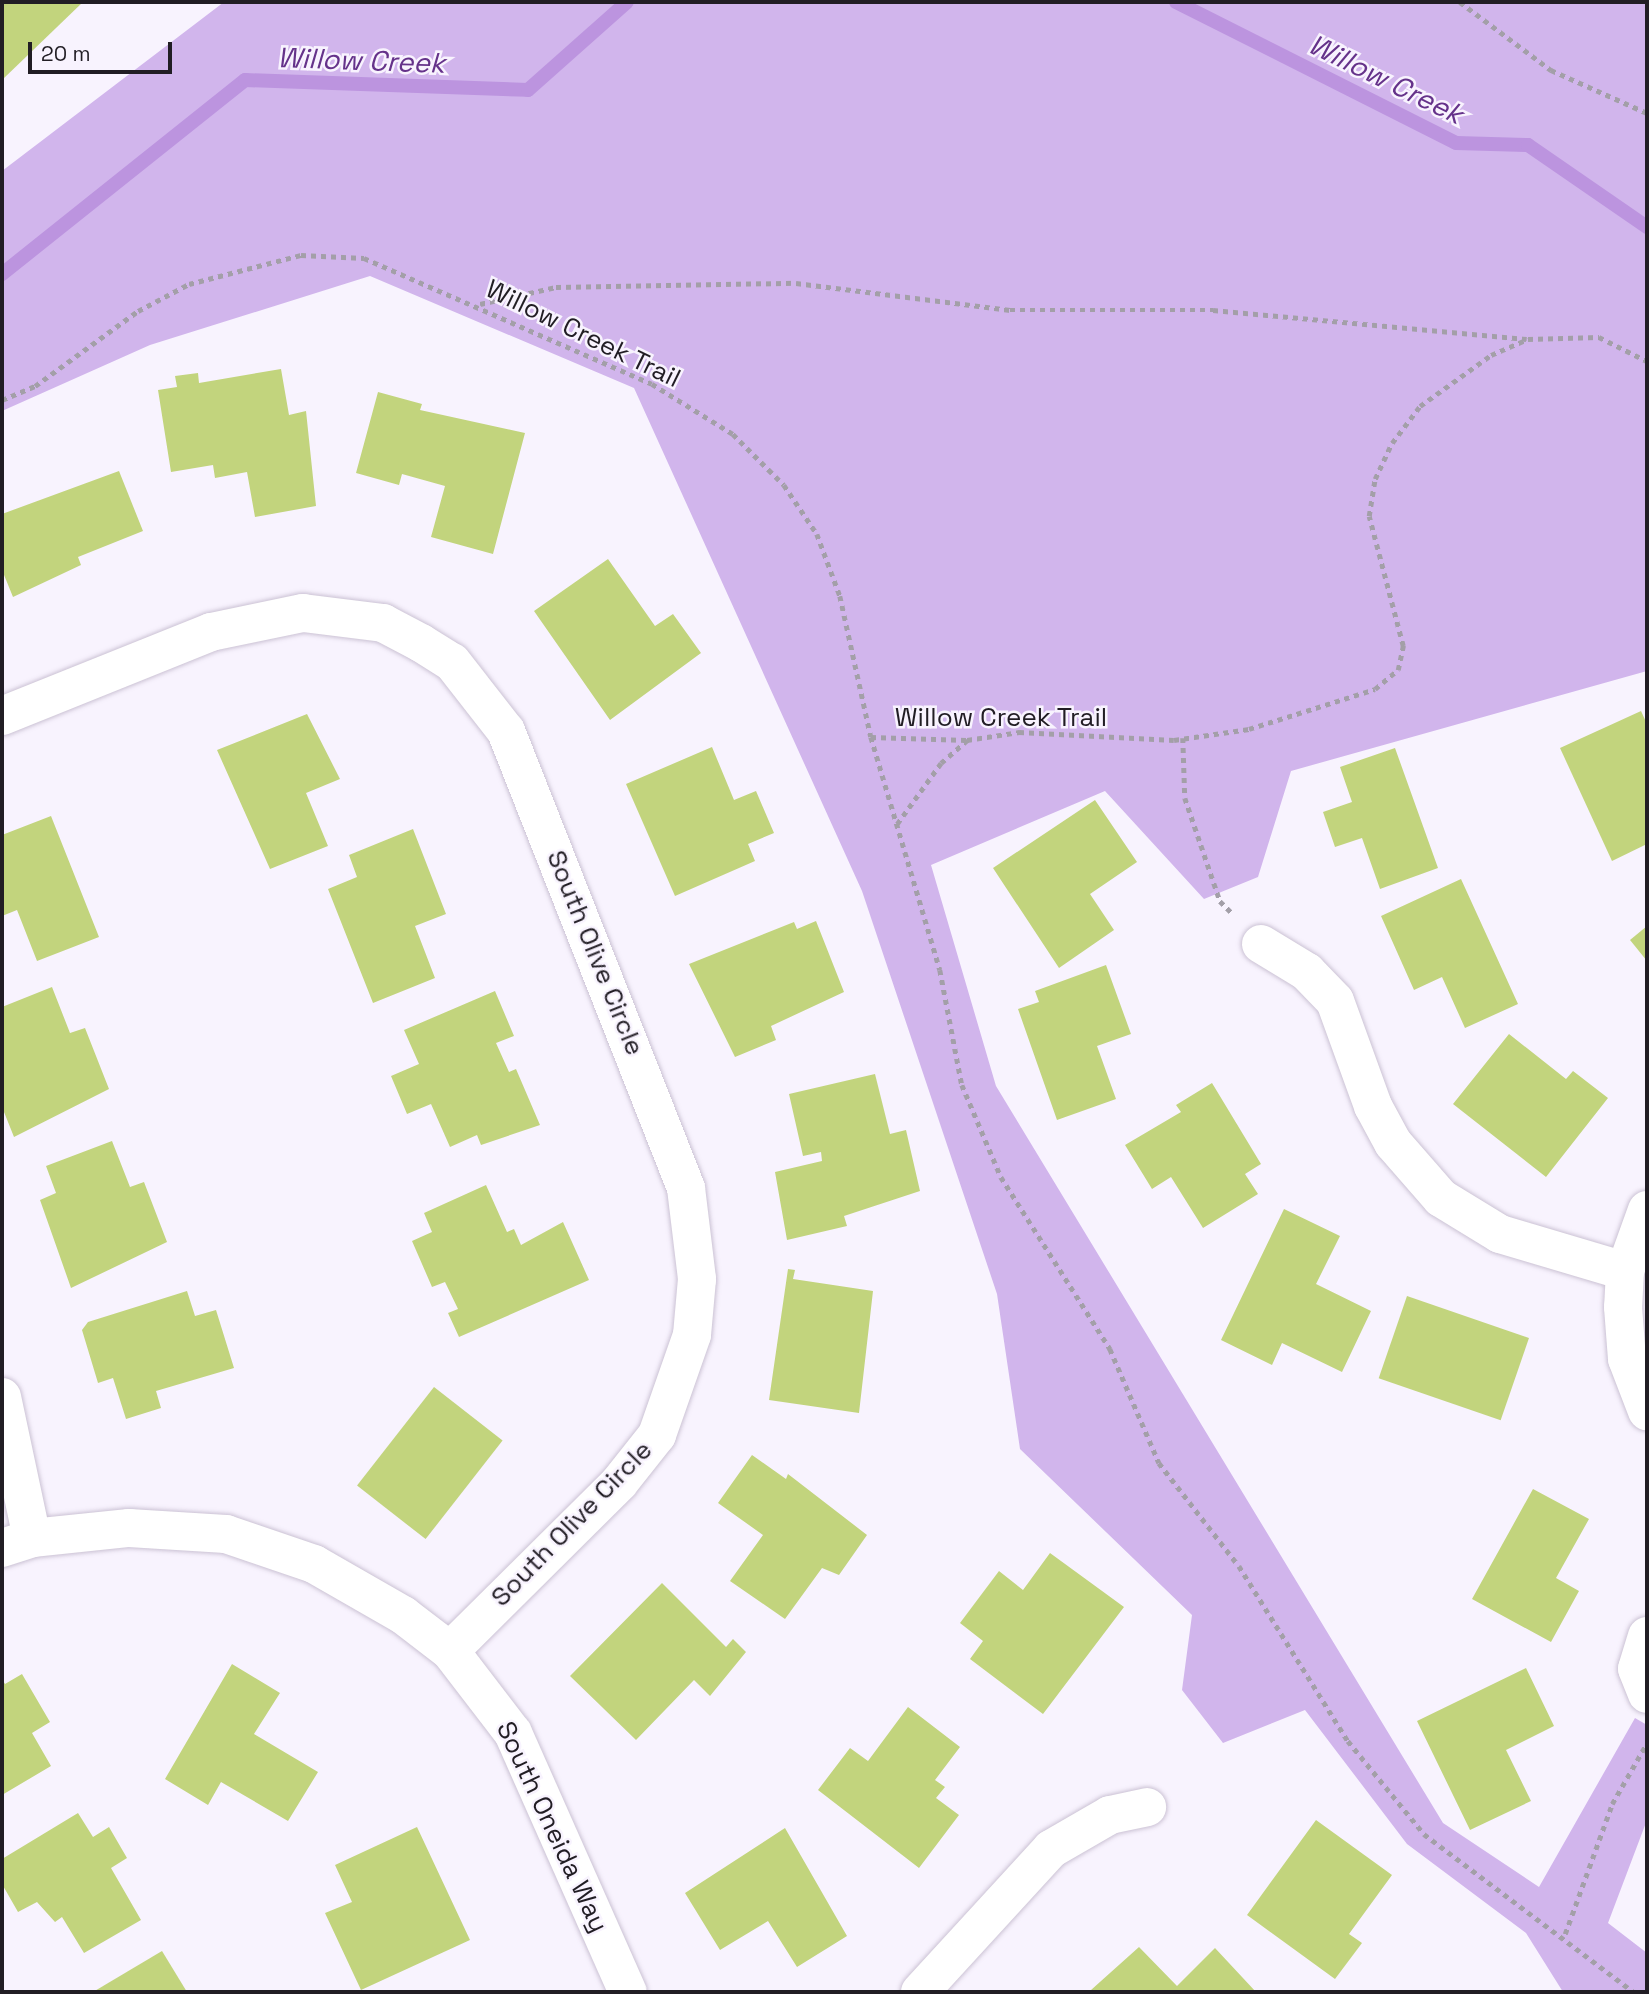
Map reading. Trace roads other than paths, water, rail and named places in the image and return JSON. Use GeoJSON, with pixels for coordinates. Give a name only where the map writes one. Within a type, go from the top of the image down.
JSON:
{"type":"FeatureCollection","features":[{"type":"Feature","properties":{"kind":"street","name":"South Olive Circle"},"geometry":{"type":"LineString","coordinates":[[2,716],[211,632],[303,613],[383,623],[421,643],[452,662],[506,731],[686,1188],[697,1279],[692,1335],[657,1435],[619,1483],[450,1651]]}},
{"type":"Feature","properties":{"kind":"street"},"geometry":{"type":"LineString","coordinates":[[1262,944],[1307,972],[1335,1001],[1378,1115],[1441,1199],[1500,1234],[1625,1271]]}},
{"type":"Feature","properties":{"kind":"street"},"geometry":{"type":"LineString","coordinates":[[1647,1210],[1625,1271],[1627,1359],[1647,1411]]}},
{"type":"Feature","properties":{"kind":"street"},"geometry":{"type":"LineString","coordinates":[[2,1397],[17,1543]]}},
{"type":"Feature","properties":{"kind":"street","name":"South Oneida Way"},"geometry":{"type":"LineString","coordinates":[[17,1543],[174,1527],[247,1539],[359,1587],[450,1651],[513,1733],[628,1992]]}},
{"type":"Feature","properties":{"kind":"street"},"geometry":{"type":"LineString","coordinates":[[1647,1636],[1637,1669],[1647,1694]]}},
{"type":"Feature","properties":{"kind":"street"},"geometry":{"type":"LineString","coordinates":[[920,1992],[1051,1849],[1110,1815],[1147,1807]]}},
{"type":"Feature","properties":{"kind":"waterway","name":"Willow Creek"},"geometry":{"type":"LineString","coordinates":[[2,274],[245,80],[528,90],[627,2]]}},
{"type":"Feature","properties":{"kind":"waterway","name":"Willow Creek"},"geometry":{"type":"LineString","coordinates":[[1176,2],[1456,143],[1528,145],[1647,227]]}}]}
